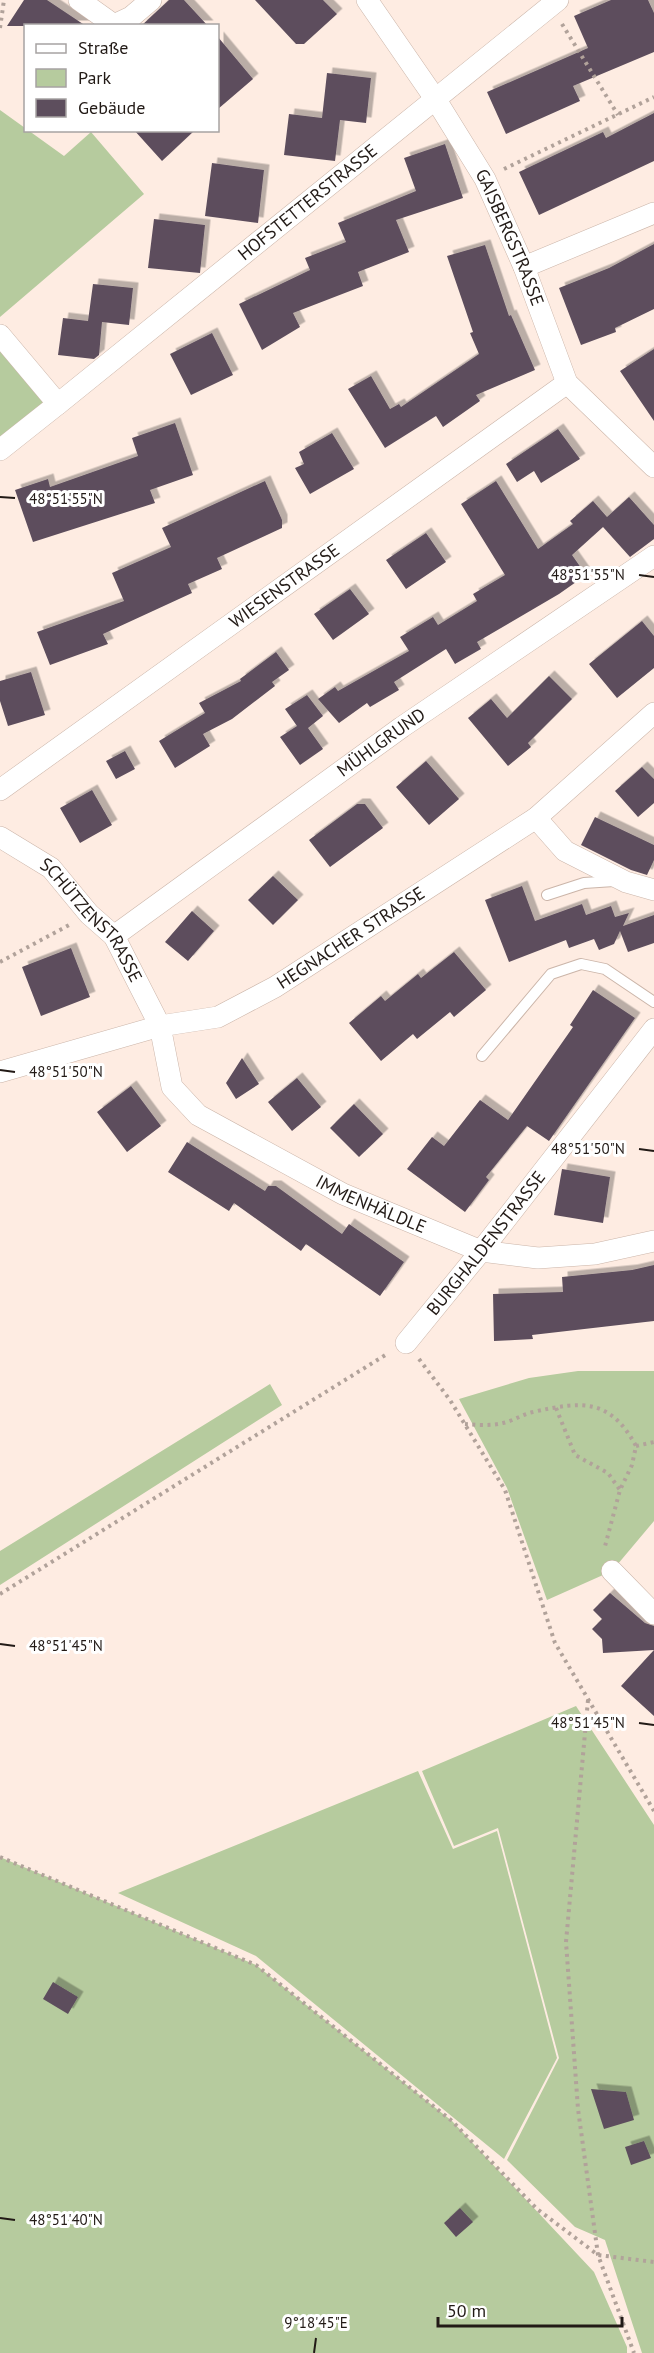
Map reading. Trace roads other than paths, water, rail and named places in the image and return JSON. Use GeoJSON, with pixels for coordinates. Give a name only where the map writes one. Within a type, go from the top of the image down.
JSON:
{"type":"FeatureCollection","features":[{"type":"Feature","properties":{"kind":"street"},"geometry":{"type":"LineString","coordinates":[[79,0],[113,24]]}},
{"type":"Feature","properties":{"kind":"street"},"geometry":{"type":"LineString","coordinates":[[116,24],[132,17],[151,0]]}},
{"type":"Feature","properties":{"kind":"street","name":"GAISBERGSTRASSE"},"geometry":{"type":"LineString","coordinates":[[367,0],[436,100],[484,179],[524,267],[567,383],[654,467]]}},
{"type":"Feature","properties":{"kind":"street","name":"HOFSTETTERSTRASSE"},"geometry":{"type":"LineString","coordinates":[[0,450],[554,3]]}},
{"type":"Feature","properties":{"kind":"street"},"geometry":{"type":"LineString","coordinates":[[524,267],[654,213]]}},
{"type":"Feature","properties":{"kind":"street"},"geometry":{"type":"LineString","coordinates":[[0,335],[58,404]]}},
{"type":"Feature","properties":{"kind":"street","name":"WIESENSTRASSE"},"geometry":{"type":"LineString","coordinates":[[0,790],[567,383]]}},
{"type":"Feature","properties":{"kind":"street","name":"MÜHLGRUND"},"geometry":{"type":"LineString","coordinates":[[114,936],[402,727],[654,556]]}},
{"type":"Feature","properties":{"kind":"street","name":"HEGNACHER STRASSE"},"geometry":{"type":"LineString","coordinates":[[0,1072],[160,1026],[218,1017],[275,987],[536,818],[654,713]]}},
{"type":"Feature","properties":{"kind":"street"},"geometry":{"type":"LineString","coordinates":[[536,818],[566,851],[626,882],[654,890]]}},
{"type":"Feature","properties":{"kind":"street","name":"SCHÜTZENSTRASSE"},"geometry":{"type":"LineString","coordinates":[[0,837],[51,868],[89,914],[114,936],[160,1026]]}},
{"type":"Feature","properties":{"kind":"street","name":"IMMENHÄLDLE"},"geometry":{"type":"LineString","coordinates":[[160,1026],[172,1087],[198,1115],[344,1194],[481,1251],[538,1258],[595,1254],[654,1241]]}},
{"type":"Feature","properties":{"kind":"street","name":"BURGHALDENSTRASSE"},"geometry":{"type":"LineString","coordinates":[[406,1342],[481,1251],[654,1029]]}},
{"type":"Feature","properties":{"kind":"street"},"geometry":{"type":"LineString","coordinates":[[612,1571],[654,1614]]}},
{"type":"Feature","properties":{"kind":"lane"},"geometry":{"type":"LineString","coordinates":[[547,895],[584,884],[626,882]]}},
{"type":"Feature","properties":{"kind":"lane"},"geometry":{"type":"LineString","coordinates":[[482,1056],[552,974],[581,964],[605,969],[654,1002]]}}]}
